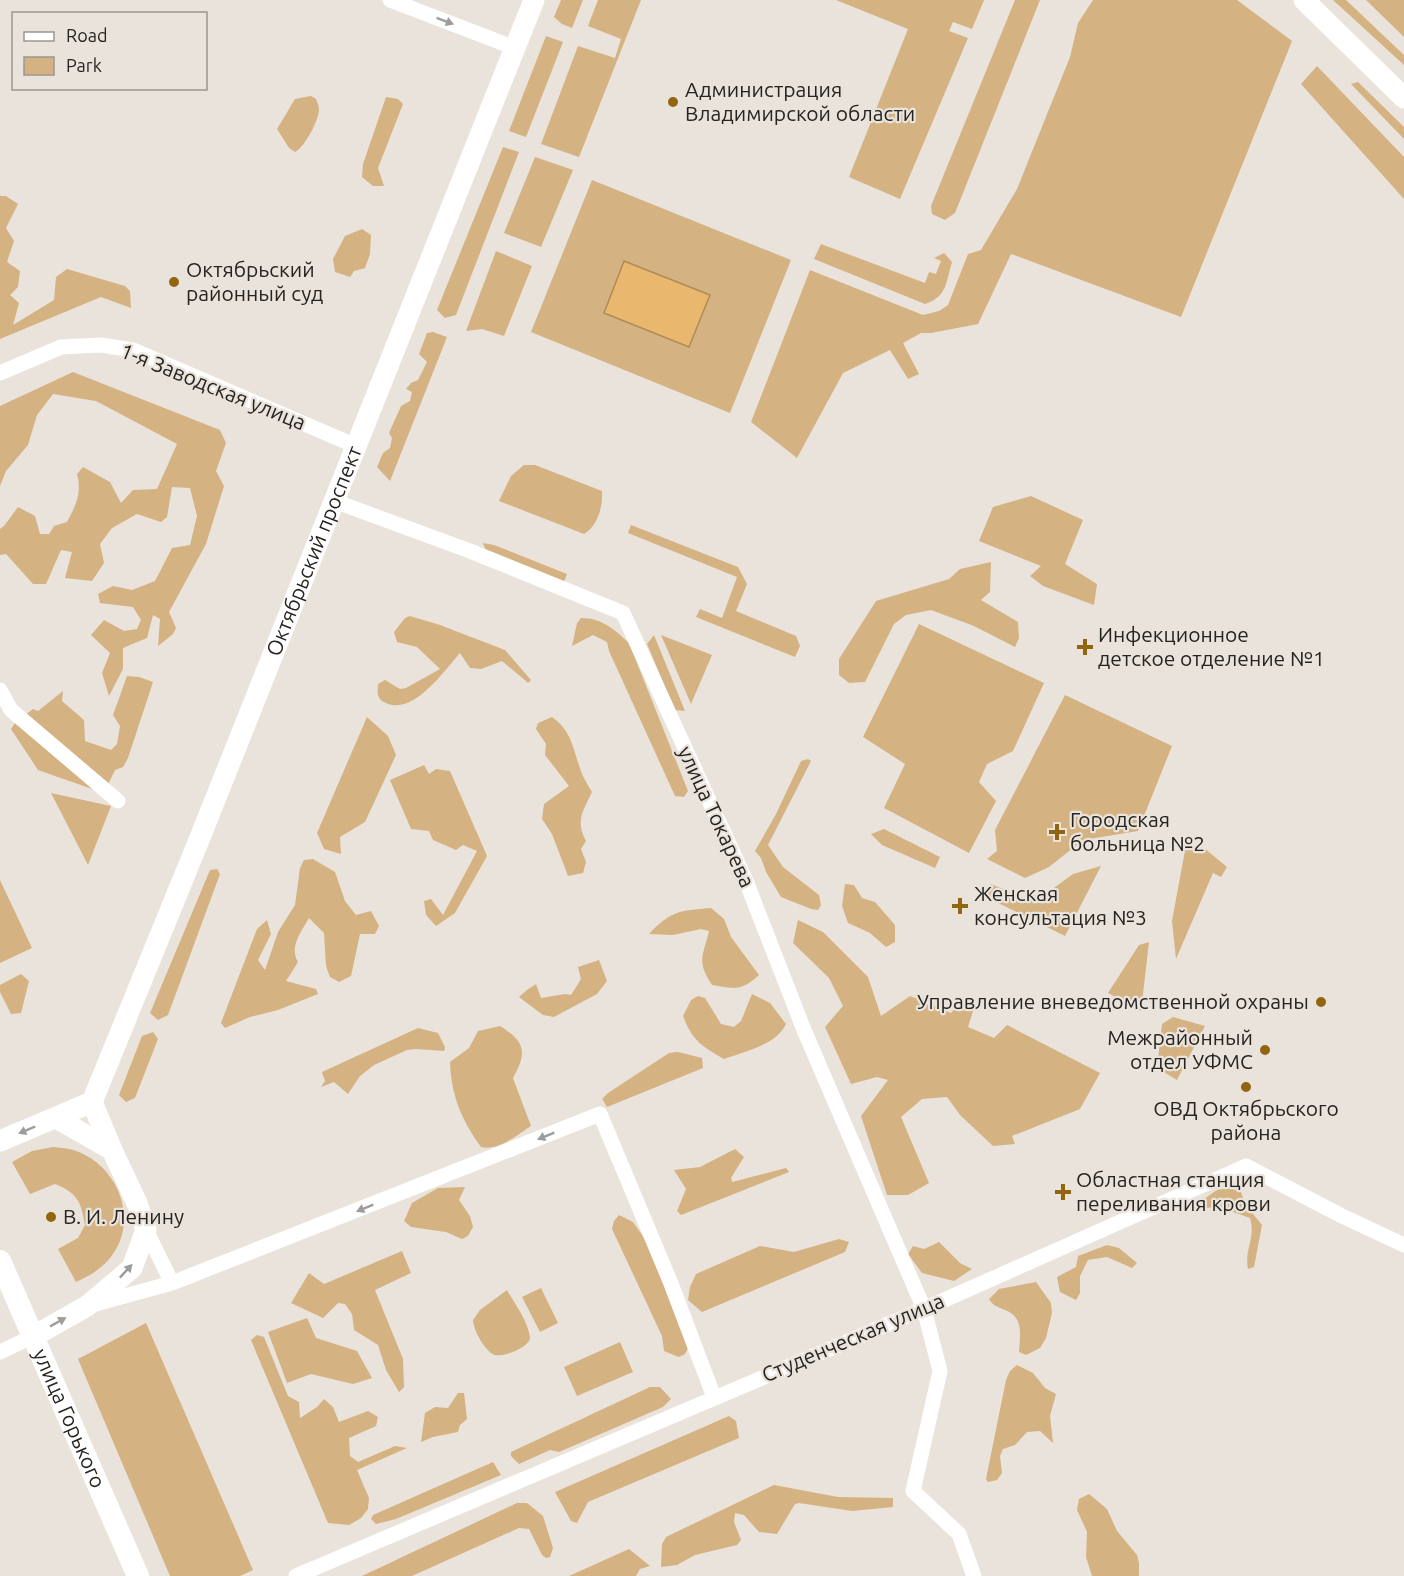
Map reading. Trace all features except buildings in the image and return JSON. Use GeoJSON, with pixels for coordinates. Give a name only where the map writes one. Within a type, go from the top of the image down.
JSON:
{"type":"FeatureCollection","features":[{"type":"Feature","properties":{"kind":"main road","name":"Октябрьский проспект"},"geometry":{"type":"LineString","coordinates":[[92,1102],[202,833],[534,0]]}},
{"type":"Feature","properties":{"kind":"main road"},"geometry":{"type":"LineString","coordinates":[[1304,0],[1404,98]]}},
{"type":"Feature","properties":{"kind":"main road"},"geometry":{"type":"LineString","coordinates":[[0,1141],[92,1102],[137,1203],[146,1230],[132,1268],[87,1306],[34,1336]]}},
{"type":"Feature","properties":{"kind":"main road"},"geometry":{"type":"LineString","coordinates":[[56,1118],[112,1150]]}},
{"type":"Feature","properties":{"kind":"main road","name":"улица Горького"},"geometry":{"type":"LineString","coordinates":[[0,1261],[138,1576]]}},
{"type":"Feature","properties":{"kind":"street"},"geometry":{"type":"LineString","coordinates":[[390,0],[515,48]]}},
{"type":"Feature","properties":{"kind":"street","name":"1-я Заводская улица"},"geometry":{"type":"LineString","coordinates":[[0,373],[61,347],[101,345],[133,350],[356,446]]}},
{"type":"Feature","properties":{"kind":"street","name":"улица Токарева"},"geometry":{"type":"LineString","coordinates":[[334,501],[470,551],[623,613],[746,881],[804,1030],[924,1309],[940,1371],[913,1491],[958,1534],[975,1576]]}},
{"type":"Feature","properties":{"kind":"street"},"geometry":{"type":"LineString","coordinates":[[0,690],[11,710],[118,801]]}},
{"type":"Feature","properties":{"kind":"street"},"geometry":{"type":"LineString","coordinates":[[87,1306],[172,1283],[600,1114],[670,1281],[714,1398]]}},
{"type":"Feature","properties":{"kind":"street","name":"Студенческая улица"},"geometry":{"type":"LineString","coordinates":[[296,1576],[924,1309],[1246,1166],[1404,1245]]}},
{"type":"Feature","properties":{"kind":"street"},"geometry":{"type":"LineString","coordinates":[[146,1230],[172,1283]]}},
{"type":"Feature","properties":{"kind":"street"},"geometry":{"type":"LineString","coordinates":[[0,1352],[34,1336]]}},
{"type":"Feature","properties":{"kind":"green space"},"geometry":{"type":"Polygon","coordinates":[[[561,0],[583,0],[572,28],[562,24],[554,17],[561,0]]]}},
{"type":"Feature","properties":{"kind":"green space"},"geometry":{"type":"Polygon","coordinates":[[[598,0],[641,0],[579,157],[541,144],[578,46],[615,58],[621,39],[588,26],[598,0]]]}},
{"type":"Feature","properties":{"kind":"green space"},"geometry":{"type":"Polygon","coordinates":[[[836,0],[984,0],[972,29],[953,22],[949,31],[968,38],[900,199],[849,177],[908,29],[836,0]]]}},
{"type":"Feature","properties":{"kind":"green space"},"geometry":{"type":"Polygon","coordinates":[[[1015,0],[1040,0],[955,213],[945,220],[932,214],[931,206],[1015,0]]]}},
{"type":"Feature","properties":{"kind":"green space"},"geometry":{"type":"Polygon","coordinates":[[[1093,0],[1237,0],[1292,41],[1181,317],[1011,254],[978,324],[921,333],[903,343],[919,374],[908,379],[890,350],[843,373],[797,458],[751,422],[810,270],[923,315],[939,311],[948,305],[968,254],[981,250],[1017,189],[1070,57],[1078,23],[1093,0]]]}},
{"type":"Feature","properties":{"kind":"green space"},"geometry":{"type":"Polygon","coordinates":[[[1333,0],[1346,0],[1404,55],[1404,65],[1333,0]]]}},
{"type":"Feature","properties":{"kind":"green space"},"geometry":{"type":"Polygon","coordinates":[[[1366,0],[1404,0],[1404,37],[1366,0]]]}},
{"type":"Feature","properties":{"kind":"green space"},"geometry":{"type":"Polygon","coordinates":[[[546,36],[563,42],[526,137],[509,131],[546,36]]]}},
{"type":"Feature","properties":{"kind":"green space"},"geometry":{"type":"Polygon","coordinates":[[[1317,66],[1404,157],[1404,199],[1301,84],[1317,66]]]}},
{"type":"Feature","properties":{"kind":"green space"},"geometry":{"type":"Polygon","coordinates":[[[1358,82],[1404,127],[1404,139],[1351,84],[1358,82]]]}},
{"type":"Feature","properties":{"kind":"green space"},"geometry":{"type":"Polygon","coordinates":[[[311,96],[316,99],[318,114],[307,139],[295,152],[289,148],[277,129],[295,99],[311,96]]]}},
{"type":"Feature","properties":{"kind":"green space"},"geometry":{"type":"Polygon","coordinates":[[[386,97],[398,99],[403,104],[378,168],[384,186],[373,186],[362,177],[363,164],[386,97]]]}},
{"type":"Feature","properties":{"kind":"green space"},"geometry":{"type":"Polygon","coordinates":[[[503,147],[519,152],[456,315],[445,318],[437,310],[503,147]]]}},
{"type":"Feature","properties":{"kind":"green space"},"geometry":{"type":"Polygon","coordinates":[[[535,157],[573,170],[541,247],[504,233],[535,157]]]}},
{"type":"Feature","properties":{"kind":"green space"},"geometry":{"type":"Polygon","coordinates":[[[592,180],[791,260],[730,413],[531,332],[592,180]]]}},
{"type":"Feature","properties":{"kind":"green space"},"geometry":{"type":"Polygon","coordinates":[[[0,196],[6,196],[18,204],[6,228],[14,241],[7,262],[20,271],[18,287],[10,295],[19,303],[13,325],[54,300],[56,277],[67,269],[125,286],[130,291],[131,308],[101,297],[0,339],[0,196]]]}},
{"type":"Feature","properties":{"kind":"green space"},"geometry":{"type":"Polygon","coordinates":[[[362,229],[371,235],[370,254],[365,268],[354,271],[350,277],[335,272],[333,259],[345,236],[362,229]]]}},
{"type":"Feature","properties":{"kind":"green space"},"geometry":{"type":"Polygon","coordinates":[[[821,244],[925,283],[929,272],[936,274],[941,261],[934,258],[944,253],[952,262],[942,293],[925,304],[814,259],[821,244]]]}},
{"type":"Feature","properties":{"kind":"green space"},"geometry":{"type":"Polygon","coordinates":[[[496,251],[532,266],[504,336],[482,329],[466,331],[496,251]]]}},
{"type":"Feature","properties":{"kind":"green space"},"geometry":{"type":"Polygon","coordinates":[[[433,332],[447,337],[390,481],[377,467],[383,453],[390,448],[392,438],[389,433],[401,406],[410,401],[412,392],[406,389],[418,380],[427,362],[419,354],[427,333],[433,332]]]}},
{"type":"Feature","properties":{"kind":"green space"},"geometry":{"type":"Polygon","coordinates":[[[73,372],[220,430],[226,443],[216,471],[224,486],[206,544],[169,612],[176,628],[173,634],[158,646],[160,619],[153,615],[147,638],[123,648],[123,669],[109,696],[102,673],[110,653],[91,635],[104,620],[124,631],[137,629],[141,620],[133,607],[100,603],[98,594],[113,586],[132,590],[155,581],[172,548],[190,545],[197,516],[190,488],[172,487],[167,517],[161,522],[137,514],[112,528],[100,544],[104,563],[92,581],[65,578],[72,552],[61,550],[46,584],[33,584],[6,554],[0,555],[0,529],[18,507],[35,516],[40,534],[49,534],[54,526],[67,522],[78,493],[77,474],[83,467],[110,482],[121,503],[133,490],[157,489],[177,444],[96,401],[53,394],[37,415],[28,445],[6,471],[0,486],[0,406],[73,372]]]}},
{"type":"Feature","properties":{"kind":"green space"},"geometry":{"type":"Polygon","coordinates":[[[524,465],[535,465],[602,491],[599,515],[593,526],[584,534],[499,501],[511,476],[524,465]]]}},
{"type":"Feature","properties":{"kind":"green space"},"geometry":{"type":"Polygon","coordinates":[[[1031,496],[1083,520],[1065,564],[1097,584],[1094,605],[1043,586],[1030,576],[1041,566],[979,541],[993,507],[1031,496]]]}},
{"type":"Feature","properties":{"kind":"green space"},"geometry":{"type":"Polygon","coordinates":[[[631,525],[738,567],[747,584],[736,611],[796,636],[800,646],[795,657],[696,617],[700,609],[722,618],[737,577],[628,533],[631,525]]]}},
{"type":"Feature","properties":{"kind":"green space"},"geometry":{"type":"Polygon","coordinates":[[[483,543],[494,545],[567,574],[563,584],[486,551],[483,543]]]}},
{"type":"Feature","properties":{"kind":"green space"},"geometry":{"type":"Polygon","coordinates":[[[991,562],[990,592],[981,600],[1018,622],[1019,638],[1015,647],[974,626],[931,610],[906,615],[894,624],[865,682],[849,683],[839,675],[839,659],[876,601],[949,579],[960,569],[991,562]]]}},
{"type":"Feature","properties":{"kind":"green space"},"geometry":{"type":"Polygon","coordinates":[[[410,616],[505,650],[531,680],[528,683],[502,661],[481,669],[470,668],[460,653],[437,680],[417,697],[407,703],[396,705],[386,703],[378,696],[378,684],[385,680],[400,689],[406,688],[440,669],[417,647],[397,642],[394,632],[405,618],[410,616]]]}},
{"type":"Feature","properties":{"kind":"green space"},"geometry":{"type":"Polygon","coordinates":[[[581,618],[601,622],[629,643],[688,791],[684,797],[675,796],[609,651],[607,642],[593,635],[572,646],[577,623],[581,618]]]}},
{"type":"Feature","properties":{"kind":"green space"},"geometry":{"type":"Polygon","coordinates":[[[919,624],[1044,683],[1013,751],[987,764],[979,782],[996,801],[969,853],[884,808],[905,764],[863,737],[919,624]]]}},
{"type":"Feature","properties":{"kind":"green space"},"geometry":{"type":"Polygon","coordinates":[[[654,635],[685,711],[675,710],[647,644],[654,635]]]}},
{"type":"Feature","properties":{"kind":"green space"},"geometry":{"type":"Polygon","coordinates":[[[661,635],[712,655],[691,704],[661,635]]]}},
{"type":"Feature","properties":{"kind":"green space"},"geometry":{"type":"Polygon","coordinates":[[[127,676],[153,682],[128,758],[123,767],[115,770],[106,789],[98,791],[38,770],[11,729],[15,723],[33,709],[38,711],[63,691],[62,701],[84,720],[85,741],[111,750],[117,744],[120,726],[113,715],[127,676]]]}},
{"type":"Feature","properties":{"kind":"green space"},"geometry":{"type":"Polygon","coordinates":[[[1065,695],[1172,746],[1138,831],[1083,840],[1049,867],[1025,878],[987,859],[997,851],[995,830],[1065,695]]]}},
{"type":"Feature","properties":{"kind":"green space"},"geometry":{"type":"Polygon","coordinates":[[[367,717],[388,736],[396,755],[365,822],[340,837],[341,854],[324,849],[317,833],[367,717]]]}},
{"type":"Feature","properties":{"kind":"green space"},"geometry":{"type":"Polygon","coordinates":[[[552,717],[568,734],[582,774],[592,792],[583,811],[581,822],[586,841],[581,849],[586,862],[583,873],[568,876],[552,834],[542,819],[544,804],[569,786],[545,755],[546,744],[536,729],[538,723],[552,717]]]}},
{"type":"Feature","properties":{"kind":"green space"},"geometry":{"type":"Polygon","coordinates":[[[808,759],[811,761],[768,845],[783,867],[819,895],[821,905],[818,910],[781,897],[755,851],[776,814],[801,761],[808,759]]]}},
{"type":"Feature","properties":{"kind":"green space"},"geometry":{"type":"Polygon","coordinates":[[[424,765],[429,774],[436,769],[450,771],[487,856],[455,913],[436,926],[426,915],[424,901],[431,899],[443,915],[477,851],[463,845],[456,850],[433,840],[429,831],[411,829],[390,780],[424,765]]]}},
{"type":"Feature","properties":{"kind":"green space"},"geometry":{"type":"Polygon","coordinates":[[[51,793],[111,806],[88,865],[51,793]]]}},
{"type":"Feature","properties":{"kind":"green space"},"geometry":{"type":"Polygon","coordinates":[[[884,829],[940,857],[935,868],[882,845],[871,834],[884,829]]]}},
{"type":"Feature","properties":{"kind":"green space"},"geometry":{"type":"Polygon","coordinates":[[[1186,845],[1204,848],[1227,867],[1221,877],[1213,873],[1176,959],[1172,921],[1186,845]]]}},
{"type":"Feature","properties":{"kind":"green space"},"geometry":{"type":"Polygon","coordinates":[[[313,859],[335,872],[345,901],[356,915],[371,911],[379,926],[375,934],[360,934],[351,976],[339,982],[330,977],[326,966],[324,933],[309,918],[295,945],[298,962],[286,981],[316,989],[318,994],[225,1028],[221,1023],[257,929],[267,920],[271,934],[258,960],[265,970],[278,932],[295,905],[300,868],[304,860],[313,859]]]}},
{"type":"Feature","properties":{"kind":"green space"},"geometry":{"type":"Polygon","coordinates":[[[1101,866],[1065,936],[982,895],[991,884],[1023,898],[1047,893],[1073,874],[1101,866]]]}},
{"type":"Feature","properties":{"kind":"green space"},"geometry":{"type":"Polygon","coordinates":[[[217,869],[220,874],[168,1015],[158,1020],[150,1013],[210,870],[217,869]]]}},
{"type":"Feature","properties":{"kind":"green space"},"geometry":{"type":"Polygon","coordinates":[[[0,880],[32,948],[0,963],[0,880]]]}},
{"type":"Feature","properties":{"kind":"green space"},"geometry":{"type":"Polygon","coordinates":[[[845,884],[854,885],[862,898],[875,902],[895,925],[895,942],[886,947],[870,933],[848,923],[842,906],[845,884]]]}},
{"type":"Feature","properties":{"kind":"green space"},"geometry":{"type":"Polygon","coordinates":[[[711,908],[724,919],[731,937],[759,975],[748,984],[738,988],[712,985],[702,964],[709,931],[701,929],[673,935],[649,934],[664,920],[677,913],[711,908]]]}},
{"type":"Feature","properties":{"kind":"green space"},"geometry":{"type":"Polygon","coordinates":[[[798,920],[823,932],[868,977],[881,1016],[910,996],[951,1013],[963,999],[973,1011],[968,1027],[994,1038],[1007,1025],[1100,1073],[1080,1109],[1012,1136],[1015,1144],[993,1146],[960,1115],[947,1097],[922,1099],[901,1117],[929,1183],[908,1195],[887,1195],[861,1116],[888,1080],[877,1077],[851,1084],[825,1027],[843,1006],[829,978],[793,943],[798,920]]]}},
{"type":"Feature","properties":{"kind":"green space"},"geometry":{"type":"Polygon","coordinates":[[[1149,942],[1141,1011],[1108,993],[1139,945],[1149,942]]]}},
{"type":"Feature","properties":{"kind":"green space"},"geometry":{"type":"Polygon","coordinates":[[[599,960],[607,981],[597,994],[554,1017],[543,1015],[519,997],[536,984],[541,998],[571,995],[581,979],[578,967],[599,960]]]}},
{"type":"Feature","properties":{"kind":"green space"},"geometry":{"type":"Polygon","coordinates":[[[21,974],[29,981],[21,1013],[11,1014],[0,992],[0,985],[21,974]]]}},
{"type":"Feature","properties":{"kind":"green space"},"geometry":{"type":"Polygon","coordinates":[[[752,994],[770,1003],[786,1024],[768,1042],[724,1059],[695,1038],[683,1016],[691,1000],[698,996],[705,998],[721,1024],[734,1027],[741,1021],[752,994]]]}},
{"type":"Feature","properties":{"kind":"green space"},"geometry":{"type":"Polygon","coordinates":[[[1173,1017],[1205,1026],[1177,1080],[1157,1068],[1162,1024],[1173,1017]]]}},
{"type":"Feature","properties":{"kind":"green space"},"geometry":{"type":"Polygon","coordinates":[[[500,1026],[515,1037],[522,1049],[521,1062],[513,1078],[531,1126],[514,1138],[488,1148],[481,1147],[459,1107],[455,1097],[450,1062],[469,1048],[478,1031],[500,1026]]]}},
{"type":"Feature","properties":{"kind":"green space"},"geometry":{"type":"Polygon","coordinates":[[[418,1028],[438,1033],[445,1047],[444,1051],[407,1050],[374,1065],[360,1076],[348,1094],[334,1082],[321,1087],[325,1081],[322,1072],[418,1028]]]}},
{"type":"Feature","properties":{"kind":"green space"},"geometry":{"type":"Polygon","coordinates":[[[153,1032],[158,1039],[135,1098],[126,1102],[119,1095],[142,1036],[153,1032]]]}},
{"type":"Feature","properties":{"kind":"green space"},"geometry":{"type":"Polygon","coordinates":[[[678,1052],[702,1058],[703,1068],[607,1107],[602,1099],[608,1093],[669,1053],[678,1052]]]}},
{"type":"Feature","properties":{"kind":"green space"},"geometry":{"type":"Polygon","coordinates":[[[53,1147],[76,1151],[91,1158],[104,1169],[114,1182],[124,1212],[119,1244],[110,1258],[94,1272],[76,1282],[58,1249],[78,1238],[85,1225],[80,1204],[68,1191],[55,1184],[30,1194],[12,1162],[32,1151],[53,1147]]]}},
{"type":"Feature","properties":{"kind":"green space"},"geometry":{"type":"Polygon","coordinates":[[[735,1149],[744,1157],[731,1178],[732,1182],[786,1168],[789,1172],[681,1215],[677,1211],[686,1189],[674,1170],[700,1167],[735,1149]]]}},
{"type":"Feature","properties":{"kind":"green space"},"geometry":{"type":"Polygon","coordinates":[[[465,1187],[459,1200],[470,1216],[473,1227],[468,1236],[462,1239],[446,1232],[411,1227],[404,1221],[412,1203],[438,1188],[465,1187]]]}},
{"type":"Feature","properties":{"kind":"green space"},"geometry":{"type":"Polygon","coordinates":[[[1230,1188],[1241,1192],[1245,1204],[1262,1225],[1254,1267],[1248,1269],[1247,1255],[1252,1232],[1250,1218],[1219,1207],[1206,1208],[1201,1201],[1217,1190],[1230,1188]]]}},
{"type":"Feature","properties":{"kind":"green space"},"geometry":{"type":"Polygon","coordinates":[[[619,1215],[633,1222],[652,1249],[689,1346],[685,1354],[679,1357],[664,1351],[662,1336],[612,1229],[619,1215]]]}},
{"type":"Feature","properties":{"kind":"green space"},"geometry":{"type":"Polygon","coordinates":[[[839,1239],[849,1242],[845,1252],[702,1312],[688,1300],[690,1287],[696,1274],[760,1246],[794,1252],[839,1239]]]}},
{"type":"Feature","properties":{"kind":"green space"},"geometry":{"type":"Polygon","coordinates":[[[939,1242],[960,1263],[972,1269],[954,1281],[922,1273],[908,1254],[913,1246],[924,1249],[939,1242]]]}},
{"type":"Feature","properties":{"kind":"green space"},"geometry":{"type":"Polygon","coordinates":[[[1107,1245],[1119,1248],[1137,1263],[1132,1268],[1107,1257],[1088,1260],[1080,1276],[1080,1293],[1076,1300],[1060,1292],[1057,1277],[1076,1267],[1078,1256],[1107,1245]]]}},
{"type":"Feature","properties":{"kind":"green space"},"geometry":{"type":"Polygon","coordinates":[[[402,1251],[411,1273],[375,1290],[403,1359],[404,1387],[399,1392],[386,1370],[378,1345],[354,1330],[352,1314],[345,1304],[338,1303],[323,1318],[291,1303],[309,1273],[324,1284],[402,1251]]]}},
{"type":"Feature","properties":{"kind":"green space"},"geometry":{"type":"Polygon","coordinates":[[[1036,1282],[1051,1303],[1052,1313],[1046,1338],[1040,1348],[1026,1355],[1019,1352],[1020,1327],[1015,1317],[994,1305],[989,1299],[999,1289],[1036,1282]]]}},
{"type":"Feature","properties":{"kind":"green space"},"geometry":{"type":"Polygon","coordinates":[[[541,1288],[558,1323],[540,1332],[522,1297],[541,1288]]]}},
{"type":"Feature","properties":{"kind":"green space"},"geometry":{"type":"Polygon","coordinates":[[[507,1290],[524,1319],[530,1337],[526,1344],[516,1350],[495,1355],[487,1350],[480,1340],[473,1320],[480,1310],[507,1290]]]}},
{"type":"Feature","properties":{"kind":"green space"},"geometry":{"type":"Polygon","coordinates":[[[307,1318],[316,1338],[357,1351],[372,1378],[353,1384],[311,1374],[287,1383],[268,1332],[307,1318]]]}},
{"type":"Feature","properties":{"kind":"green space"},"geometry":{"type":"Polygon","coordinates":[[[146,1323],[253,1570],[240,1576],[170,1576],[78,1359],[146,1323]]]}},
{"type":"Feature","properties":{"kind":"green space"},"geometry":{"type":"Polygon","coordinates":[[[257,1335],[264,1337],[288,1396],[299,1402],[300,1418],[317,1407],[324,1399],[333,1407],[339,1422],[368,1411],[378,1417],[376,1426],[349,1438],[350,1456],[358,1462],[395,1446],[407,1448],[357,1470],[369,1498],[368,1509],[361,1518],[349,1525],[328,1523],[251,1340],[257,1335]]]}},
{"type":"Feature","properties":{"kind":"green space"},"geometry":{"type":"Polygon","coordinates":[[[620,1342],[633,1372],[577,1396],[564,1367],[620,1342]]]}},
{"type":"Feature","properties":{"kind":"green space"},"geometry":{"type":"Polygon","coordinates":[[[1017,1365],[1033,1373],[1045,1388],[1056,1394],[1050,1416],[1053,1443],[1040,1431],[1027,1432],[1015,1445],[1003,1449],[1000,1456],[1002,1473],[997,1480],[988,1482],[986,1479],[1006,1380],[1010,1371],[1017,1365]]]}},
{"type":"Feature","properties":{"kind":"green space"},"geometry":{"type":"Polygon","coordinates":[[[650,1387],[660,1387],[671,1399],[663,1407],[559,1452],[550,1450],[519,1464],[511,1456],[511,1452],[650,1387]]]}},
{"type":"Feature","properties":{"kind":"green space"},"geometry":{"type":"Polygon","coordinates":[[[458,1393],[464,1393],[467,1419],[460,1425],[458,1432],[421,1442],[425,1413],[435,1407],[448,1408],[458,1393]]]}},
{"type":"Feature","properties":{"kind":"green space"},"geometry":{"type":"Polygon","coordinates":[[[729,1416],[736,1421],[739,1438],[588,1502],[577,1523],[571,1521],[555,1492],[729,1416]]]}},
{"type":"Feature","properties":{"kind":"green space"},"geometry":{"type":"Polygon","coordinates":[[[493,1462],[501,1475],[396,1519],[376,1524],[371,1519],[373,1515],[493,1462]]]}},
{"type":"Feature","properties":{"kind":"green space"},"geometry":{"type":"Polygon","coordinates":[[[774,1485],[838,1497],[893,1498],[893,1507],[852,1511],[799,1503],[795,1504],[777,1534],[759,1532],[744,1515],[735,1513],[734,1522],[741,1540],[737,1545],[695,1555],[677,1565],[661,1567],[662,1544],[666,1537],[774,1485]]]}},
{"type":"Feature","properties":{"kind":"green space"},"geometry":{"type":"Polygon","coordinates":[[[1089,1494],[1107,1509],[1117,1531],[1137,1555],[1139,1576],[1092,1576],[1086,1557],[1087,1532],[1077,1510],[1079,1499],[1089,1494]]]}},
{"type":"Feature","properties":{"kind":"green space"},"geometry":{"type":"Polygon","coordinates":[[[517,1503],[527,1503],[543,1516],[553,1548],[550,1557],[546,1558],[542,1555],[529,1529],[519,1528],[412,1576],[362,1576],[517,1503]]]}},
{"type":"Feature","properties":{"kind":"green space"},"geometry":{"type":"Polygon","coordinates":[[[629,1549],[650,1566],[640,1569],[636,1576],[569,1576],[629,1549]]]}},
{"type":"Feature","properties":{"kind":"shaded area"},"geometry":{"type":"Polygon","coordinates":[[[624,261],[710,295],[689,347],[604,313],[624,261]]]}},
{"type":"Feature","properties":{"kind":"place","name":"Администрация Владимирской области"},"geometry":{"type":"Point","coordinates":[673,102]}},
{"type":"Feature","properties":{"kind":"place","name":"Октябрьский районный суд"},"geometry":{"type":"Point","coordinates":[174,282]}},
{"type":"Feature","properties":{"kind":"place","name":"Инфекционное детское отделение №1"},"geometry":{"type":"Point","coordinates":[1085,647]}},
{"type":"Feature","properties":{"kind":"place","name":"Городская больница №2"},"geometry":{"type":"Point","coordinates":[1057,832]}},
{"type":"Feature","properties":{"kind":"place","name":"Женская консультация №3"},"geometry":{"type":"Point","coordinates":[960,906]}},
{"type":"Feature","properties":{"kind":"place","name":"Управление вневедомственной охраны"},"geometry":{"type":"Point","coordinates":[1321,1002]}},
{"type":"Feature","properties":{"kind":"place","name":"Межрайонный отдел УФМС"},"geometry":{"type":"Point","coordinates":[1265,1050]}},
{"type":"Feature","properties":{"kind":"place","name":"ОВД Октябрьского района"},"geometry":{"type":"Point","coordinates":[1246,1087]}},
{"type":"Feature","properties":{"kind":"place","name":"Областная станция переливания крови"},"geometry":{"type":"Point","coordinates":[1063,1192]}},
{"type":"Feature","properties":{"kind":"place","name":"В. И. Ленину"},"geometry":{"type":"Point","coordinates":[51,1217]}}]}
